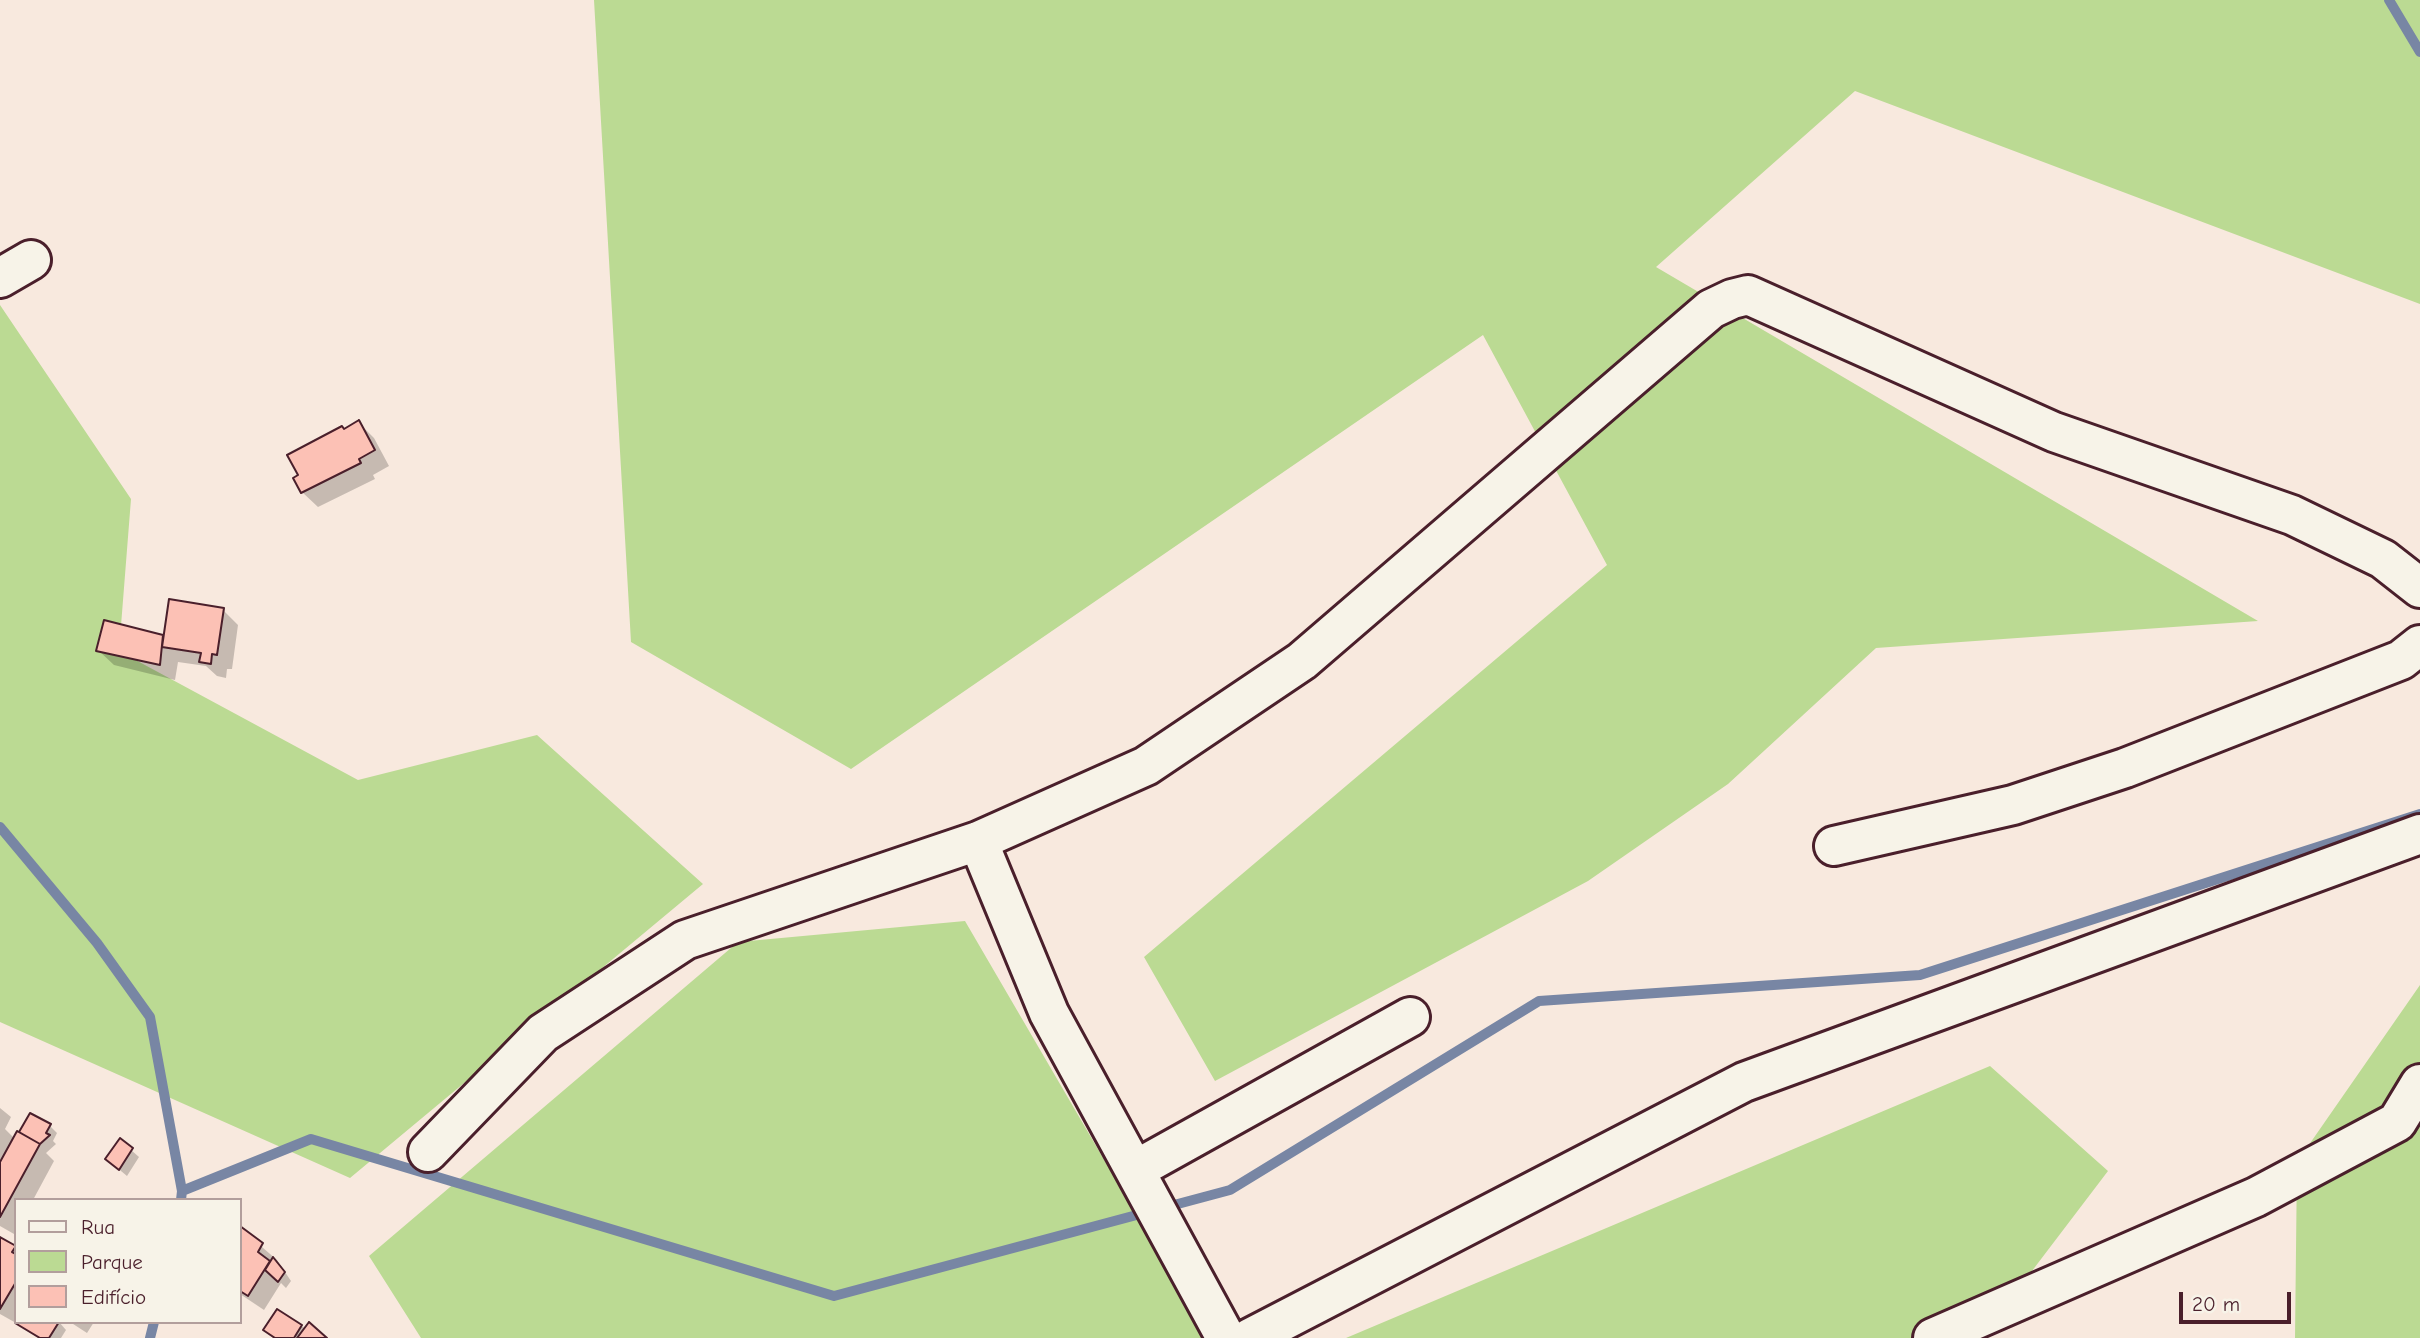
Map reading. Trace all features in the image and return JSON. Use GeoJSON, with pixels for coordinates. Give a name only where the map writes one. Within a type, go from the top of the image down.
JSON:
{"type":"FeatureCollection","features":[{"type":"Feature","properties":{"kind":"street"},"geometry":{"type":"LineString","coordinates":[[428,1152],[542,1033],[685,940],[978,841],[1146,766],[1302,661],[1711,309],[1748,295],[2054,432],[2292,515],[2383,559],[2420,588]]}},
{"type":"Feature","properties":{"kind":"street"},"geometry":{"type":"LineString","coordinates":[[1834,846],[2013,805],[2125,768],[2401,660],[2420,645]]}},
{"type":"Feature","properties":{"kind":"street"},"geometry":{"type":"LineString","coordinates":[[1250,1338],[1744,1082],[2420,834]]}},
{"type":"Feature","properties":{"kind":"street"},"geometry":{"type":"LineString","coordinates":[[978,841],[1049,1013],[1226,1338]]}},
{"type":"Feature","properties":{"kind":"street"},"geometry":{"type":"LineString","coordinates":[[1135,1170],[1410,1017]]}},
{"type":"Feature","properties":{"kind":"street"},"geometry":{"type":"LineString","coordinates":[[1933,1338],[2256,1196],[2396,1122],[2420,1084]]}},
{"type":"Feature","properties":{"kind":"green space"},"geometry":{"type":"Polygon","coordinates":[[[594,0],[2420,0],[2420,304],[1855,91],[1656,267],[2258,621],[1876,648],[1728,784],[1588,881],[1215,1081],[1144,957],[1607,565],[1483,335],[851,769],[631,642],[594,0]]]}},
{"type":"Feature","properties":{"kind":"green space"},"geometry":{"type":"Polygon","coordinates":[[[0,305],[131,499],[119,651],[358,780],[537,735],[703,884],[350,1178],[0,1022],[0,305]]]}},
{"type":"Feature","properties":{"kind":"green space"},"geometry":{"type":"Polygon","coordinates":[[[965,921],[1208,1338],[421,1338],[369,1256],[738,942],[965,921]]]}},
{"type":"Feature","properties":{"kind":"green space"},"geometry":{"type":"Polygon","coordinates":[[[2420,985],[2420,1338],[2295,1338],[2297,1162],[2420,985]]]}},
{"type":"Feature","properties":{"kind":"green space"},"geometry":{"type":"Polygon","coordinates":[[[1990,1066],[2108,1171],[1981,1338],[1346,1338],[1990,1066]]]}},
{"type":"Feature","properties":{"kind":"building"},"geometry":{"type":"Polygon","coordinates":[[[359,420],[375,450],[359,459],[361,463],[301,493],[293,478],[298,475],[287,455],[359,420]]]}},
{"type":"Feature","properties":{"kind":"building"},"geometry":{"type":"Polygon","coordinates":[[[169,599],[224,608],[217,655],[212,654],[211,664],[199,662],[201,653],[162,647],[169,599]]]}},
{"type":"Feature","properties":{"kind":"building"},"geometry":{"type":"Polygon","coordinates":[[[104,620],[163,635],[160,665],[96,651],[104,620]]]}},
{"type":"Feature","properties":{"kind":"building"},"geometry":{"type":"Polygon","coordinates":[[[30,1113],[51,1124],[46,1133],[50,1135],[40,1144],[19,1132],[30,1113]]]}},
{"type":"Feature","properties":{"kind":"building"},"geometry":{"type":"Polygon","coordinates":[[[17,1131],[40,1144],[0,1217],[0,1162],[17,1131]]]}},
{"type":"Feature","properties":{"kind":"building"},"geometry":{"type":"Polygon","coordinates":[[[120,1138],[133,1148],[119,1170],[105,1159],[120,1138]]]}},
{"type":"Feature","properties":{"kind":"building"},"geometry":{"type":"Polygon","coordinates":[[[242,1227],[263,1243],[258,1252],[270,1261],[248,1296],[242,1292],[242,1227]]]}},
{"type":"Feature","properties":{"kind":"building"},"geometry":{"type":"Polygon","coordinates":[[[0,1237],[14,1245],[14,1285],[0,1309],[0,1237]]]}},
{"type":"Feature","properties":{"kind":"building"},"geometry":{"type":"Polygon","coordinates":[[[273,1257],[285,1272],[278,1282],[265,1270],[273,1257]]]}},
{"type":"Feature","properties":{"kind":"building"},"geometry":{"type":"Polygon","coordinates":[[[277,1309],[302,1325],[294,1338],[275,1338],[263,1330],[277,1309]]]}},
{"type":"Feature","properties":{"kind":"building"},"geometry":{"type":"Polygon","coordinates":[[[309,1322],[327,1338],[297,1338],[309,1322]]]}},
{"type":"Feature","properties":{"kind":"building"},"geometry":{"type":"Polygon","coordinates":[[[17,1324],[58,1324],[49,1338],[40,1338],[17,1324]]]}},
{"type":"Feature","properties":{"kind":"waterway"},"geometry":{"type":"LineString","coordinates":[[2389,0],[2420,52]]}},
{"type":"Feature","properties":{"kind":"waterway"},"geometry":{"type":"LineString","coordinates":[[182,1191],[311,1139],[834,1296],[1230,1190],[1539,1001],[1920,975],[2420,814]]}},
{"type":"Feature","properties":{"kind":"waterway"},"geometry":{"type":"LineString","coordinates":[[0,827],[97,943],[150,1017],[181,1198]]}},
{"type":"Feature","properties":{"kind":"waterway"},"geometry":{"type":"LineString","coordinates":[[150,1338],[154,1324]]}}]}
